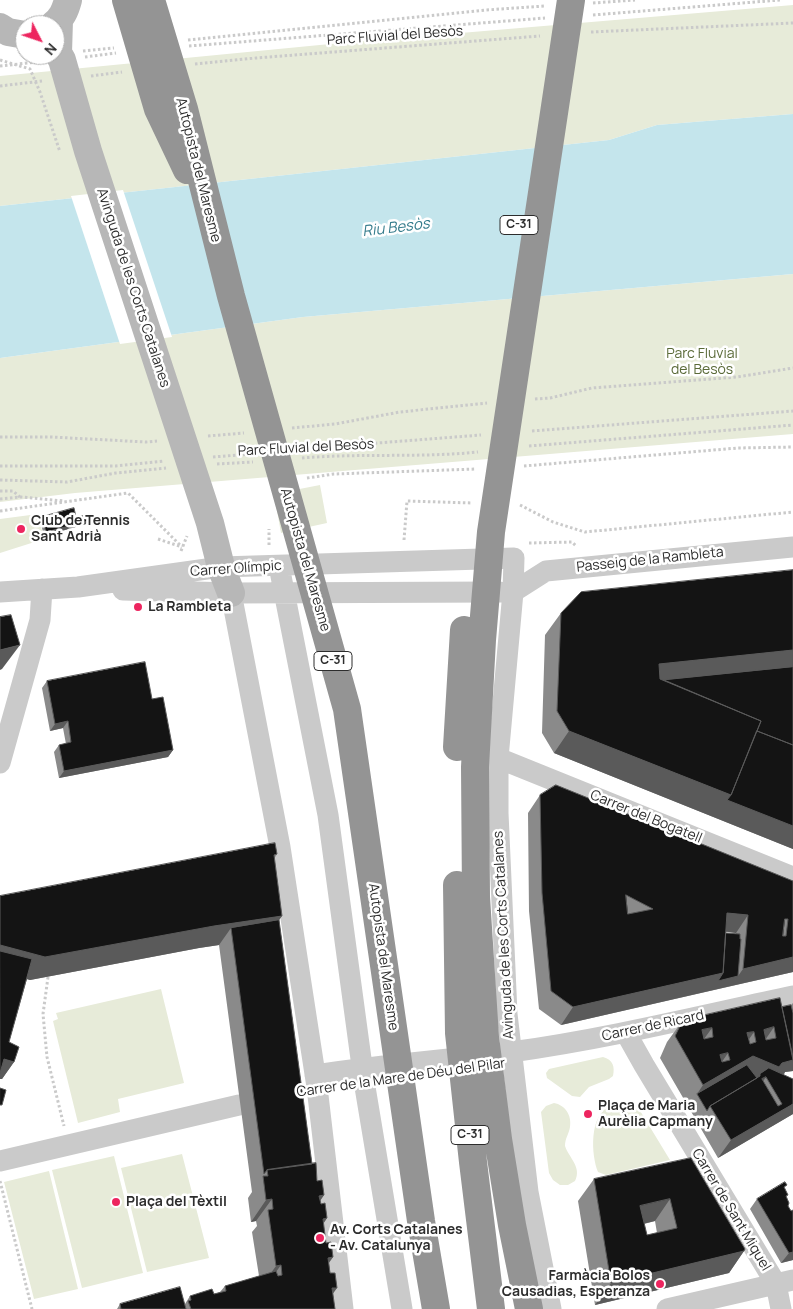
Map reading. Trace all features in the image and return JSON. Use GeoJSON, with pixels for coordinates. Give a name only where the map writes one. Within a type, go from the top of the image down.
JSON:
{"type":"FeatureCollection","features":[{"type":"Feature","properties":{"kind":"highway"},"geometry":{"type":"LineString","coordinates":[[106,0],[211,219]]}},
{"type":"Feature","properties":{"kind":"highway"},"geometry":{"type":"LineString","coordinates":[[126,0],[158,109]]}},
{"type":"Feature","properties":{"kind":"highway","name":"Autopista del Maresme"},"geometry":{"type":"LineString","coordinates":[[151,0],[184,109],[211,219],[347,709],[421,1221],[436,1309]]}},
{"type":"Feature","properties":{"kind":"highway"},"geometry":{"type":"LineString","coordinates":[[529,1309],[512,1225],[487,1055],[476,897],[475,767],[482,640],[501,561],[492,523],[566,7]]}},
{"type":"Feature","properties":{"kind":"highway","name":"C-31"},"geometry":{"type":"LineString","coordinates":[[491,1309],[472,1162],[459,1032],[456,852],[457,752],[464,632],[483,457],[566,7]]}},
{"type":"Feature","properties":{"kind":"highway","name":"C-31"},"geometry":{"type":"LineString","coordinates":[[464,632],[501,561]]}},
{"type":"Feature","properties":{"kind":"street"},"geometry":{"type":"LineString","coordinates":[[0,26],[8,32],[15,33]]}},
{"type":"Feature","properties":{"kind":"street","name":"Avinguda de les Corts Catalanes"},"geometry":{"type":"LineString","coordinates":[[64,65],[97,178],[210,523],[221,567],[230,593]]}},
{"type":"Feature","properties":{"kind":"street","name":"Passeig de la Rambleta"},"geometry":{"type":"LineString","coordinates":[[513,592],[546,570],[793,547]]}},
{"type":"Feature","properties":{"kind":"street","name":"Carrer Olímpic"},"geometry":{"type":"LineString","coordinates":[[0,592],[78,587],[221,567],[501,561]]}},
{"type":"Feature","properties":{"kind":"street","name":"Avinguda de les Corts Catalanes"},"geometry":{"type":"LineString","coordinates":[[501,561],[513,592],[498,758],[498,813],[506,1014],[528,1192],[551,1309]]}},
{"type":"Feature","properties":{"kind":"street"},"geometry":{"type":"LineString","coordinates":[[279,566],[328,814],[363,1074],[402,1309]]}},
{"type":"Feature","properties":{"kind":"street","name":"Carrer Olímpic"},"geometry":{"type":"LineString","coordinates":[[78,587],[138,591],[230,593],[513,592]]}},
{"type":"Feature","properties":{"kind":"street"},"geometry":{"type":"LineString","coordinates":[[0,762],[40,620],[42,589]]}},
{"type":"Feature","properties":{"kind":"street"},"geometry":{"type":"LineString","coordinates":[[230,593],[270,849],[311,1084],[343,1309]]}},
{"type":"Feature","properties":{"kind":"street","name":"Carrer del Bogatell"},"geometry":{"type":"LineString","coordinates":[[498,758],[793,877]]}},
{"type":"Feature","properties":{"kind":"street","name":"Carrer de Ricard"},"geometry":{"type":"LineString","coordinates":[[512,1057],[793,996]]}},
{"type":"Feature","properties":{"kind":"street","name":"Carrer de Sant Miquel"},"geometry":{"type":"LineString","coordinates":[[626,1032],[644,1066],[784,1282],[781,1309]]}},
{"type":"Feature","properties":{"kind":"street","name":"Carrer de la Mare de Déu del Pilar"},"geometry":{"type":"LineString","coordinates":[[311,1084],[363,1074],[512,1057]]}},
{"type":"Feature","properties":{"kind":"street"},"geometry":{"type":"LineString","coordinates":[[0,1161],[240,1105]]}},
{"type":"Feature","properties":{"kind":"street"},"geometry":{"type":"LineString","coordinates":[[667,1309],[784,1282]]}},
{"type":"Feature","properties":{"kind":"path"},"geometry":{"type":"LineString","coordinates":[[182,47],[635,0]]}},
{"type":"Feature","properties":{"kind":"path"},"geometry":{"type":"LineString","coordinates":[[182,41],[486,10],[780,0]]}},
{"type":"Feature","properties":{"kind":"path"},"geometry":{"type":"LineString","coordinates":[[583,33],[793,23]]}},
{"type":"Feature","properties":{"kind":"path","name":"Parc Fluvial del Besòs"},"geometry":{"type":"LineString","coordinates":[[187,65],[543,36]]}},
{"type":"Feature","properties":{"kind":"path"},"geometry":{"type":"LineString","coordinates":[[65,54],[124,47]]}},
{"type":"Feature","properties":{"kind":"path"},"geometry":{"type":"LineString","coordinates":[[65,55],[124,53]]}},
{"type":"Feature","properties":{"kind":"path"},"geometry":{"type":"LineString","coordinates":[[0,60],[30,69]]}},
{"type":"Feature","properties":{"kind":"path"},"geometry":{"type":"LineString","coordinates":[[0,66],[15,63]]}},
{"type":"Feature","properties":{"kind":"path"},"geometry":{"type":"LineString","coordinates":[[88,76],[128,72]]}},
{"type":"Feature","properties":{"kind":"path"},"geometry":{"type":"LineString","coordinates":[[0,86],[49,80]]}},
{"type":"Feature","properties":{"kind":"path"},"geometry":{"type":"LineString","coordinates":[[531,400],[550,398],[592,388],[737,377],[793,368]]}},
{"type":"Feature","properties":{"kind":"path"},"geometry":{"type":"LineString","coordinates":[[289,429],[335,424],[400,412],[492,403]]}},
{"type":"Feature","properties":{"kind":"path"},"geometry":{"type":"LineString","coordinates":[[522,432],[793,410]]}},
{"type":"Feature","properties":{"kind":"path"},"geometry":{"type":"LineString","coordinates":[[520,447],[793,425]]}},
{"type":"Feature","properties":{"kind":"path"},"geometry":{"type":"LineString","coordinates":[[204,437],[251,432]]}},
{"type":"Feature","properties":{"kind":"path","name":"Parc Fluvial del Besòs"},"geometry":{"type":"LineString","coordinates":[[295,450],[483,435]]}},
{"type":"Feature","properties":{"kind":"path"},"geometry":{"type":"LineString","coordinates":[[0,437],[51,437],[146,442],[165,440]]}},
{"type":"Feature","properties":{"kind":"path"},"geometry":{"type":"LineString","coordinates":[[517,466],[738,448],[793,447]]}},
{"type":"Feature","properties":{"kind":"path","name":"Parc Fluvial del Besòs"},"geometry":{"type":"LineString","coordinates":[[300,458],[452,454],[481,451]]}},
{"type":"Feature","properties":{"kind":"path","name":"Parc Fluvial del Besòs"},"geometry":{"type":"LineString","coordinates":[[205,458],[255,453]]}},
{"type":"Feature","properties":{"kind":"path"},"geometry":{"type":"LineString","coordinates":[[0,466],[116,466],[165,461]]}},
{"type":"Feature","properties":{"kind":"path","name":"Parc Fluvial del Besòs"},"geometry":{"type":"LineString","coordinates":[[212,465],[261,461]]}},
{"type":"Feature","properties":{"kind":"path"},"geometry":{"type":"LineString","coordinates":[[0,480],[68,482],[116,473],[174,468]]}},
{"type":"Feature","properties":{"kind":"path"},"geometry":{"type":"LineString","coordinates":[[334,474],[443,471]]}},
{"type":"Feature","properties":{"kind":"path"},"geometry":{"type":"LineString","coordinates":[[0,491],[13,491],[21,497]]}},
{"type":"Feature","properties":{"kind":"path"},"geometry":{"type":"LineString","coordinates":[[0,511],[128,493],[182,547],[158,539]]}},
{"type":"Feature","properties":{"kind":"path"},"geometry":{"type":"LineString","coordinates":[[0,498],[21,497],[72,502]]}},
{"type":"Feature","properties":{"kind":"path"},"geometry":{"type":"LineString","coordinates":[[403,544],[407,501],[473,503]]}},
{"type":"Feature","properties":{"kind":"path"},"geometry":{"type":"LineString","coordinates":[[520,504],[553,522],[585,532],[793,512]]}},
{"type":"Feature","properties":{"kind":"path"},"geometry":{"type":"LineString","coordinates":[[48,977],[43,1014],[47,1057],[66,1131]]}},
{"type":"Feature","properties":{"kind":"path"},"geometry":{"type":"LineString","coordinates":[[0,1181],[32,1309]]}},
{"type":"Feature","properties":{"kind":"green space"},"geometry":{"type":"Polygon","coordinates":[[[793,5],[793,114],[657,125],[609,140],[0,206],[0,76],[330,44],[793,5]]]}},
{"type":"Feature","properties":{"kind":"green space","name":"Parc Fluvial del Besòs"},"geometry":{"type":"Polygon","coordinates":[[[793,274],[793,434],[75,493],[0,502],[0,358],[303,317],[793,274]]]}},
{"type":"Feature","properties":{"kind":"green space"},"geometry":{"type":"Polygon","coordinates":[[[320,485],[327,523],[281,533],[274,494],[320,485]]]}},
{"type":"Feature","properties":{"kind":"green space","name":"Club de Tennis Sant Adrià"},"geometry":{"type":"Polygon","coordinates":[[[38,514],[44,539],[0,553],[0,519],[38,514]]]}},
{"type":"Feature","properties":{"kind":"green space"},"geometry":{"type":"Polygon","coordinates":[[[161,989],[184,1083],[118,1099],[120,1112],[78,1123],[53,1021],[58,1019],[56,1013],[161,989]]]}},
{"type":"Feature","properties":{"kind":"green space"},"geometry":{"type":"Polygon","coordinates":[[[603,1057],[612,1064],[614,1069],[613,1076],[589,1087],[580,1097],[572,1096],[547,1078],[546,1073],[549,1069],[603,1057]]]}},
{"type":"Feature","properties":{"kind":"green space"},"geometry":{"type":"Polygon","coordinates":[[[554,1103],[564,1108],[570,1118],[570,1127],[565,1146],[576,1167],[577,1176],[575,1181],[568,1185],[560,1185],[553,1180],[549,1173],[541,1112],[546,1106],[554,1103]]]}},
{"type":"Feature","properties":{"kind":"green space"},"geometry":{"type":"Polygon","coordinates":[[[622,1105],[639,1109],[670,1160],[606,1175],[598,1172],[593,1146],[595,1126],[603,1111],[610,1106],[622,1105]]]}},
{"type":"Feature","properties":{"kind":"green space"},"geometry":{"type":"Polygon","coordinates":[[[182,1154],[209,1258],[147,1272],[121,1168],[182,1154]]]}},
{"type":"Feature","properties":{"kind":"green space"},"geometry":{"type":"Polygon","coordinates":[[[114,1156],[143,1273],[82,1288],[52,1170],[114,1156]]]}},
{"type":"Feature","properties":{"kind":"green space"},"geometry":{"type":"Polygon","coordinates":[[[49,1171],[78,1289],[34,1299],[4,1182],[49,1171]]]}},
{"type":"Feature","properties":{"kind":"water","name":"Riu Besòs"},"geometry":{"type":"Polygon","coordinates":[[[793,114],[793,274],[303,317],[0,358],[0,206],[609,140],[657,125],[793,114]]]}},
{"type":"Feature","properties":{"kind":"pier"},"geometry":{"type":"Polygon","coordinates":[[[123,190],[172,337],[120,344],[71,196],[123,190]]]}},
{"type":"Feature","properties":{"kind":"building"},"geometry":{"type":"Polygon","coordinates":[[[74,508],[76,517],[87,515],[88,521],[46,532],[42,517],[74,508]]]}},
{"type":"Feature","properties":{"kind":"building"},"geometry":{"type":"Polygon","coordinates":[[[793,570],[793,650],[659,664],[660,679],[761,721],[731,795],[569,731],[557,711],[561,613],[581,592],[793,570]]]}},
{"type":"Feature","properties":{"kind":"building"},"geometry":{"type":"Polygon","coordinates":[[[11,615],[20,645],[0,650],[0,617],[11,615]]]}},
{"type":"Feature","properties":{"kind":"building"},"geometry":{"type":"Polygon","coordinates":[[[145,662],[152,699],[163,697],[173,750],[64,771],[59,745],[71,742],[68,721],[55,724],[47,681],[145,662]]]}},
{"type":"Feature","properties":{"kind":"building"},"geometry":{"type":"Polygon","coordinates":[[[793,667],[793,745],[757,731],[761,721],[664,680],[793,667]]]}},
{"type":"Feature","properties":{"kind":"building"},"geometry":{"type":"Polygon","coordinates":[[[757,731],[793,745],[793,826],[727,800],[731,795],[757,731]]]}},
{"type":"Feature","properties":{"kind":"building"},"geometry":{"type":"Polygon","coordinates":[[[556,785],[793,881],[793,957],[743,969],[748,915],[727,913],[723,973],[573,1007],[551,991],[542,893],[540,795],[556,785]],[[626,895],[628,914],[653,909],[626,895]],[[785,919],[783,936],[786,936],[788,919],[785,919]]]}},
{"type":"Feature","properties":{"kind":"building"},"geometry":{"type":"Polygon","coordinates":[[[275,843],[277,854],[274,855],[282,916],[214,926],[45,957],[0,945],[0,896],[275,843]]]}},
{"type":"Feature","properties":{"kind":"building"},"geometry":{"type":"Polygon","coordinates":[[[279,920],[312,1164],[267,1170],[264,1174],[231,928],[279,920]]]}},
{"type":"Feature","properties":{"kind":"building"},"geometry":{"type":"Polygon","coordinates":[[[726,933],[740,934],[738,976],[718,981],[723,973],[726,933]]]}},
{"type":"Feature","properties":{"kind":"building"},"geometry":{"type":"Polygon","coordinates":[[[0,951],[32,959],[9,1042],[19,1047],[14,1062],[4,1059],[0,1073],[0,951]]]}},
{"type":"Feature","properties":{"kind":"building"},"geometry":{"type":"Polygon","coordinates":[[[780,998],[793,1060],[782,1063],[779,1067],[753,1056],[703,1085],[675,1036],[683,1020],[780,998]],[[774,1027],[764,1030],[766,1040],[776,1038],[774,1027]],[[712,1028],[702,1030],[704,1039],[713,1037],[712,1028]],[[754,1032],[747,1033],[750,1044],[756,1042],[754,1032]],[[728,1053],[720,1055],[722,1062],[730,1060],[728,1053]]]}},
{"type":"Feature","properties":{"kind":"building"},"geometry":{"type":"Polygon","coordinates":[[[791,1005],[793,1013],[793,1057],[782,1007],[791,1005]]]}},
{"type":"Feature","properties":{"kind":"building"},"geometry":{"type":"Polygon","coordinates":[[[747,1065],[757,1078],[710,1106],[707,1111],[697,1094],[747,1065]]]}},
{"type":"Feature","properties":{"kind":"building"},"geometry":{"type":"Polygon","coordinates":[[[769,1068],[793,1079],[793,1104],[731,1140],[710,1106],[760,1076],[769,1068]],[[766,1077],[762,1079],[778,1106],[782,1104],[766,1077]]]}},
{"type":"Feature","properties":{"kind":"building"},"geometry":{"type":"Polygon","coordinates":[[[0,1088],[6,1090],[2,1105],[0,1105],[0,1088]]]}},
{"type":"Feature","properties":{"kind":"building"},"geometry":{"type":"Polygon","coordinates":[[[691,1158],[745,1249],[744,1251],[611,1283],[594,1179],[691,1158]],[[670,1199],[640,1206],[647,1235],[677,1228],[670,1199]]]}},
{"type":"Feature","properties":{"kind":"building"},"geometry":{"type":"Polygon","coordinates":[[[316,1163],[317,1181],[322,1180],[324,1195],[319,1196],[321,1204],[325,1203],[327,1218],[323,1219],[326,1243],[331,1242],[333,1257],[328,1258],[330,1273],[335,1273],[337,1288],[332,1288],[335,1309],[191,1309],[188,1301],[191,1300],[190,1296],[212,1289],[214,1294],[226,1291],[225,1286],[276,1271],[278,1276],[282,1275],[281,1265],[276,1266],[268,1210],[273,1209],[272,1199],[266,1200],[263,1176],[268,1176],[267,1170],[316,1163]]]}},
{"type":"Feature","properties":{"kind":"building"},"geometry":{"type":"Polygon","coordinates":[[[785,1182],[787,1185],[784,1187],[788,1195],[786,1196],[789,1203],[788,1206],[791,1211],[793,1210],[793,1252],[789,1253],[757,1199],[785,1182]]]}},
{"type":"Feature","properties":{"kind":"building"},"geometry":{"type":"Polygon","coordinates":[[[180,1287],[186,1309],[121,1309],[120,1304],[180,1287]]]}},
{"type":"Feature","properties":{"kind":"place","name":"Club de Tennis Sant Adrià"},"geometry":{"type":"Point","coordinates":[21,529]}},
{"type":"Feature","properties":{"kind":"place","name":"La Rambleta"},"geometry":{"type":"Point","coordinates":[138,607]}},
{"type":"Feature","properties":{"kind":"place","name":"Plaça de Maria Aurèlia Capmany"},"geometry":{"type":"Point","coordinates":[588,1114]}},
{"type":"Feature","properties":{"kind":"place","name":"Plaça del Tèxtil"},"geometry":{"type":"Point","coordinates":[116,1202]}},
{"type":"Feature","properties":{"kind":"place","name":"Av. Corts Catalanes - Av. Catalunya"},"geometry":{"type":"Point","coordinates":[320,1238]}},
{"type":"Feature","properties":{"kind":"place","name":"Farmàcia Bolos Causadias, Esperanza"},"geometry":{"type":"Point","coordinates":[660,1284]}}]}
